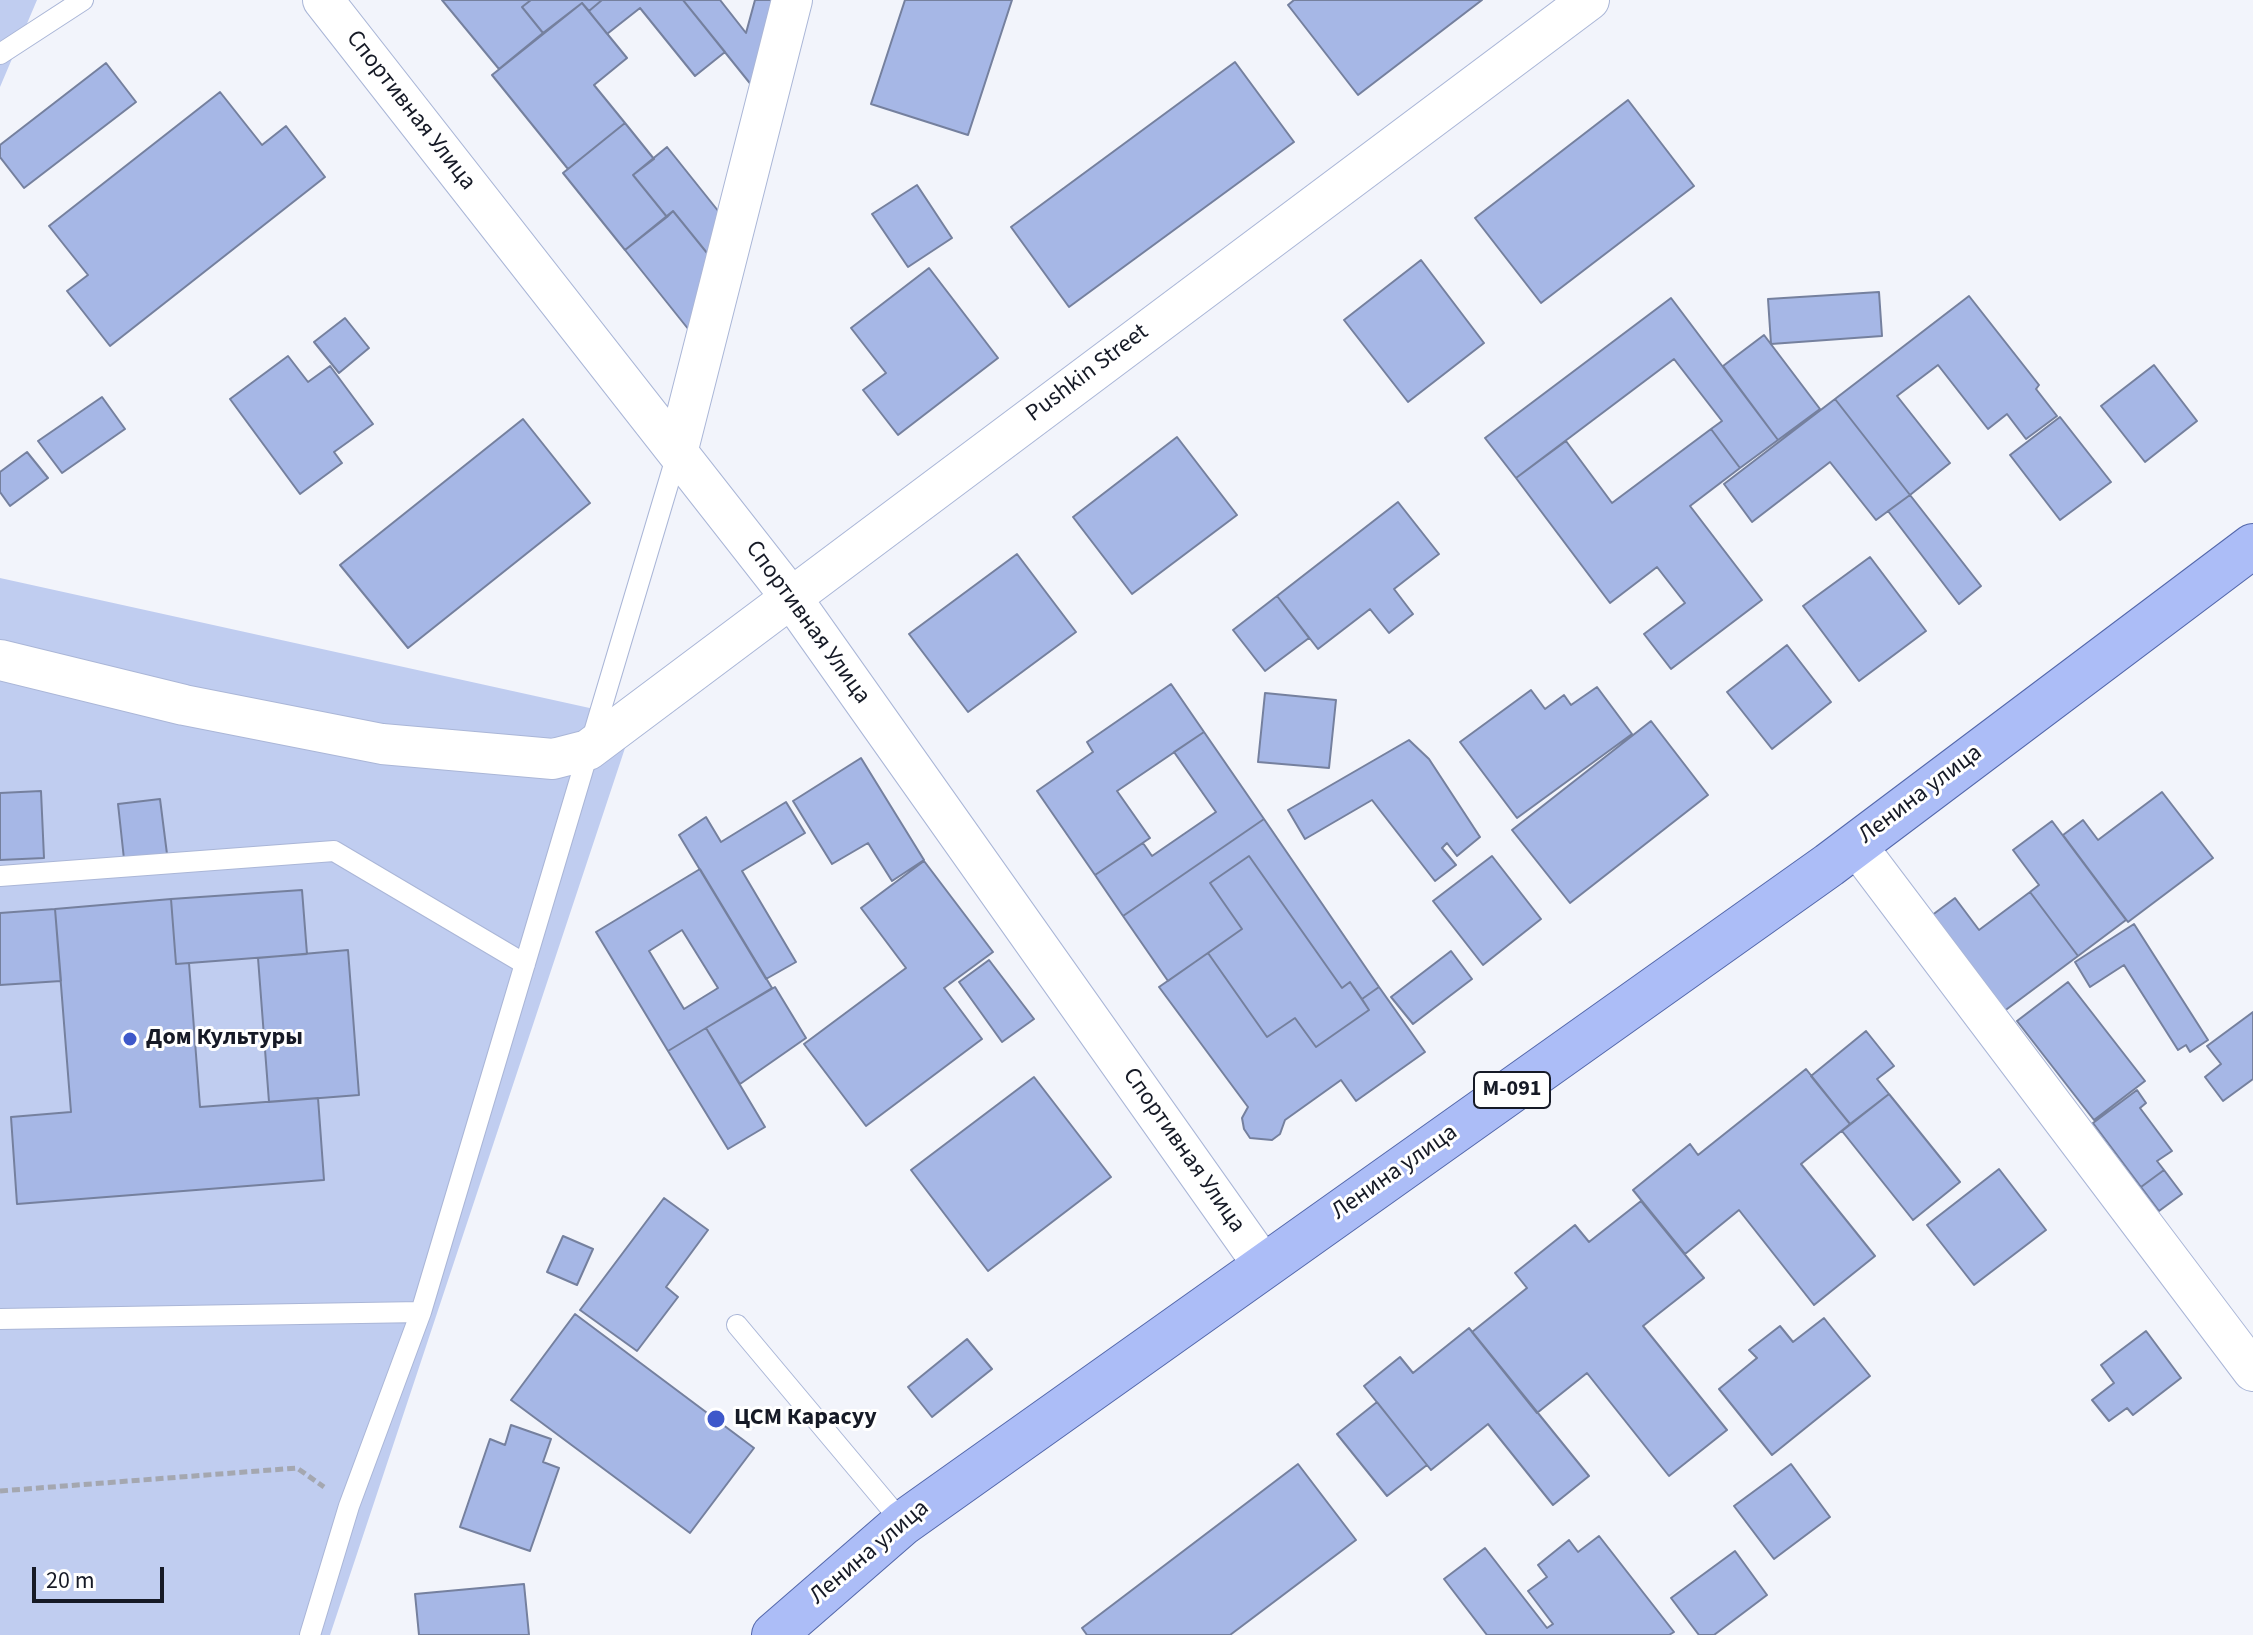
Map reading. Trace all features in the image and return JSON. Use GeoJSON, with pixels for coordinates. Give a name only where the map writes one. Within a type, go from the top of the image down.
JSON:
{"type":"FeatureCollection","features":[{"type":"Feature","properties":{"kind":"main road","name":"Ленина улица"},"geometry":{"type":"LineString","coordinates":[[774,1635],[903,1523],[1856,845],[2253,546]]}},
{"type":"Feature","properties":{"kind":"street"},"geometry":{"type":"LineString","coordinates":[[678,449],[792,0]]}},
{"type":"Feature","properties":{"kind":"street","name":"Pushkin Street"},"geometry":{"type":"LineString","coordinates":[[588,750],[1589,0]]}},
{"type":"Feature","properties":{"kind":"street","name":"Спортивная Улица"},"geometry":{"type":"LineString","coordinates":[[329,2],[790,596],[1264,1266]]}},
{"type":"Feature","properties":{"kind":"street"},"geometry":{"type":"LineString","coordinates":[[0,660],[184,705],[382,744],[553,759],[588,750]]}},
{"type":"Feature","properties":{"kind":"street"},"geometry":{"type":"LineString","coordinates":[[1856,845],[2253,1371]]}},
{"type":"Feature","properties":{"kind":"lane"},"geometry":{"type":"LineString","coordinates":[[0,54],[83,0]]}},
{"type":"Feature","properties":{"kind":"lane"},"geometry":{"type":"LineString","coordinates":[[310,1635],[349,1506],[421,1312],[678,449]]}},
{"type":"Feature","properties":{"kind":"lane"},"geometry":{"type":"LineString","coordinates":[[0,876],[334,851],[525,964]]}},
{"type":"Feature","properties":{"kind":"lane"},"geometry":{"type":"LineString","coordinates":[[0,1319],[421,1312]]}},
{"type":"Feature","properties":{"kind":"lane"},"geometry":{"type":"LineString","coordinates":[[737,1325],[903,1523]]}},
{"type":"Feature","properties":{"kind":"path"},"geometry":{"type":"LineString","coordinates":[[0,1491],[297,1468],[349,1506]]}},
{"type":"Feature","properties":{"kind":"shaded area"},"geometry":{"type":"Polygon","coordinates":[[[0,0],[37,0],[0,87],[0,0]]]}},
{"type":"Feature","properties":{"kind":"shaded area"},"geometry":{"type":"Polygon","coordinates":[[[0,578],[635,718],[330,1635],[0,1635],[0,578]]]}},
{"type":"Feature","properties":{"kind":"building"},"geometry":{"type":"Polygon","coordinates":[[[442,0],[531,0],[522,7],[543,33],[499,69],[442,0]]]}},
{"type":"Feature","properties":{"kind":"building"},"geometry":{"type":"Polygon","coordinates":[[[531,0],[602,0],[589,11],[582,3],[543,33],[522,7],[531,0]]]}},
{"type":"Feature","properties":{"kind":"building"},"geometry":{"type":"Polygon","coordinates":[[[602,0],[683,0],[725,52],[695,76],[640,8],[607,34],[589,11],[602,0]]]}},
{"type":"Feature","properties":{"kind":"building"},"geometry":{"type":"Polygon","coordinates":[[[683,0],[720,0],[746,33],[755,0],[790,0],[765,102],[683,0]]]}},
{"type":"Feature","properties":{"kind":"building"},"geometry":{"type":"Polygon","coordinates":[[[905,0],[1012,0],[968,135],[871,104],[905,0]]]}},
{"type":"Feature","properties":{"kind":"building"},"geometry":{"type":"Polygon","coordinates":[[[1294,0],[1482,0],[1358,95],[1288,5],[1294,0]]]}},
{"type":"Feature","properties":{"kind":"building"},"geometry":{"type":"Polygon","coordinates":[[[582,3],[627,58],[594,85],[625,123],[568,169],[492,75],[582,3]]]}},
{"type":"Feature","properties":{"kind":"building"},"geometry":{"type":"Polygon","coordinates":[[[1235,62],[1294,142],[1069,307],[1011,227],[1235,62]]]}},
{"type":"Feature","properties":{"kind":"building"},"geometry":{"type":"Polygon","coordinates":[[[106,63],[136,102],[24,188],[0,157],[0,145],[106,63]]]}},
{"type":"Feature","properties":{"kind":"building"},"geometry":{"type":"Polygon","coordinates":[[[220,92],[262,145],[286,126],[325,177],[110,346],[67,291],[88,275],[49,226],[220,92]]]}},
{"type":"Feature","properties":{"kind":"building"},"geometry":{"type":"Polygon","coordinates":[[[1628,100],[1694,186],[1541,303],[1475,218],[1628,100]]]}},
{"type":"Feature","properties":{"kind":"building"},"geometry":{"type":"Polygon","coordinates":[[[625,123],[654,159],[633,175],[667,217],[625,250],[563,173],[625,123]]]}},
{"type":"Feature","properties":{"kind":"building"},"geometry":{"type":"Polygon","coordinates":[[[667,147],[731,227],[720,269],[673,211],[667,217],[633,175],[667,147]]]}},
{"type":"Feature","properties":{"kind":"building"},"geometry":{"type":"Polygon","coordinates":[[[917,185],[952,238],[908,267],[872,214],[917,185]]]}},
{"type":"Feature","properties":{"kind":"building"},"geometry":{"type":"Polygon","coordinates":[[[673,211],[720,269],[701,345],[625,250],[673,211]]]}},
{"type":"Feature","properties":{"kind":"building"},"geometry":{"type":"Polygon","coordinates":[[[1421,260],[1484,343],[1408,402],[1344,320],[1421,260]]]}},
{"type":"Feature","properties":{"kind":"building"},"geometry":{"type":"Polygon","coordinates":[[[929,268],[998,358],[898,435],[863,390],[886,373],[851,328],[929,268]]]}},
{"type":"Feature","properties":{"kind":"building"},"geometry":{"type":"Polygon","coordinates":[[[1879,292],[1882,336],[1771,344],[1768,299],[1879,292]]]}},
{"type":"Feature","properties":{"kind":"building"},"geometry":{"type":"Polygon","coordinates":[[[1969,296],[2039,385],[2036,389],[2057,416],[2026,439],[2007,414],[1988,429],[1938,365],[1897,396],[1950,463],[1910,495],[1835,399],[1969,296]]]}},
{"type":"Feature","properties":{"kind":"building"},"geometry":{"type":"Polygon","coordinates":[[[1671,298],[1778,440],[1740,468],[1711,429],[1722,421],[1674,359],[1516,478],[1485,438],[1671,298]]]}},
{"type":"Feature","properties":{"kind":"building"},"geometry":{"type":"Polygon","coordinates":[[[345,318],[369,348],[339,373],[314,342],[345,318]]]}},
{"type":"Feature","properties":{"kind":"building"},"geometry":{"type":"Polygon","coordinates":[[[1764,335],[1820,409],[1778,440],[1723,366],[1764,335]]]}},
{"type":"Feature","properties":{"kind":"building"},"geometry":{"type":"Polygon","coordinates":[[[288,356],[308,382],[330,366],[373,424],[334,452],[342,463],[300,494],[230,399],[288,356]]]}},
{"type":"Feature","properties":{"kind":"building"},"geometry":{"type":"Polygon","coordinates":[[[2154,365],[2197,421],[2145,462],[2101,406],[2154,365]]]}},
{"type":"Feature","properties":{"kind":"building"},"geometry":{"type":"Polygon","coordinates":[[[102,397],[125,429],[62,473],[38,441],[102,397]]]}},
{"type":"Feature","properties":{"kind":"building"},"geometry":{"type":"Polygon","coordinates":[[[1835,399],[1910,495],[1876,520],[1830,462],[1752,522],[1724,484],[1835,399]]]}},
{"type":"Feature","properties":{"kind":"building"},"geometry":{"type":"Polygon","coordinates":[[[2060,417],[2111,482],[2060,520],[2010,455],[2060,417]]]}},
{"type":"Feature","properties":{"kind":"building"},"geometry":{"type":"Polygon","coordinates":[[[523,419],[590,503],[408,648],[340,565],[523,419]]]}},
{"type":"Feature","properties":{"kind":"building"},"geometry":{"type":"Polygon","coordinates":[[[1711,429],[1740,468],[1690,506],[1762,600],[1671,669],[1644,634],[1685,603],[1657,567],[1610,603],[1516,478],[1566,441],[1612,503],[1711,429]]]}},
{"type":"Feature","properties":{"kind":"building"},"geometry":{"type":"Polygon","coordinates":[[[1177,437],[1237,515],[1132,594],[1073,517],[1177,437]]]}},
{"type":"Feature","properties":{"kind":"building"},"geometry":{"type":"Polygon","coordinates":[[[27,452],[48,478],[10,506],[0,492],[0,472],[27,452]]]}},
{"type":"Feature","properties":{"kind":"building"},"geometry":{"type":"Polygon","coordinates":[[[1910,495],[1981,586],[1959,604],[1888,511],[1910,495]]]}},
{"type":"Feature","properties":{"kind":"building"},"geometry":{"type":"Polygon","coordinates":[[[1398,502],[1439,554],[1394,589],[1413,614],[1389,633],[1370,609],[1318,649],[1277,596],[1398,502]]]}},
{"type":"Feature","properties":{"kind":"building"},"geometry":{"type":"Polygon","coordinates":[[[1017,554],[1076,632],[968,712],[909,634],[1017,554]]]}},
{"type":"Feature","properties":{"kind":"building"},"geometry":{"type":"Polygon","coordinates":[[[1870,557],[1926,631],[1859,681],[1803,606],[1870,557]]]}},
{"type":"Feature","properties":{"kind":"building"},"geometry":{"type":"Polygon","coordinates":[[[1277,596],[1309,638],[1265,671],[1233,630],[1277,596]]]}},
{"type":"Feature","properties":{"kind":"building"},"geometry":{"type":"Polygon","coordinates":[[[1787,645],[1831,702],[1772,749],[1727,692],[1787,645]]]}},
{"type":"Feature","properties":{"kind":"building"},"geometry":{"type":"Polygon","coordinates":[[[1171,684],[1204,732],[1117,791],[1150,838],[1095,875],[1037,791],[1093,752],[1087,742],[1171,684]]]}},
{"type":"Feature","properties":{"kind":"building"},"geometry":{"type":"Polygon","coordinates":[[[1597,687],[1632,734],[1517,818],[1460,742],[1531,690],[1545,709],[1564,695],[1571,705],[1597,687]]]}},
{"type":"Feature","properties":{"kind":"building"},"geometry":{"type":"Polygon","coordinates":[[[1265,693],[1336,700],[1329,768],[1258,762],[1265,693]]]}},
{"type":"Feature","properties":{"kind":"building"},"geometry":{"type":"Polygon","coordinates":[[[1651,721],[1708,795],[1570,903],[1512,830],[1651,721]]]}},
{"type":"Feature","properties":{"kind":"building"},"geometry":{"type":"Polygon","coordinates":[[[1204,732],[1264,819],[1123,916],[1095,875],[1143,843],[1152,856],[1216,812],[1174,752],[1204,732]]]}},
{"type":"Feature","properties":{"kind":"building"},"geometry":{"type":"Polygon","coordinates":[[[1409,740],[1429,759],[1480,837],[1457,856],[1447,843],[1442,848],[1456,865],[1435,881],[1372,800],[1305,839],[1288,810],[1409,740]]]}},
{"type":"Feature","properties":{"kind":"building"},"geometry":{"type":"Polygon","coordinates":[[[861,758],[924,860],[892,881],[868,843],[832,864],[793,801],[861,758]]]}},
{"type":"Feature","properties":{"kind":"building"},"geometry":{"type":"Polygon","coordinates":[[[41,791],[44,858],[0,860],[0,793],[41,791]]]}},
{"type":"Feature","properties":{"kind":"building"},"geometry":{"type":"Polygon","coordinates":[[[2162,792],[2213,858],[2128,922],[2063,835],[2083,820],[2098,840],[2162,792]]]}},
{"type":"Feature","properties":{"kind":"building"},"geometry":{"type":"Polygon","coordinates":[[[160,799],[167,854],[124,859],[118,804],[160,799]]]}},
{"type":"Feature","properties":{"kind":"building"},"geometry":{"type":"Polygon","coordinates":[[[786,802],[805,833],[742,871],[796,962],[766,979],[679,835],[706,817],[721,842],[786,802]]]}},
{"type":"Feature","properties":{"kind":"building"},"geometry":{"type":"Polygon","coordinates":[[[1264,819],[1379,987],[1362,999],[1350,982],[1342,988],[1249,856],[1210,883],[1242,929],[1168,981],[1123,916],[1264,819]]]}},
{"type":"Feature","properties":{"kind":"building"},"geometry":{"type":"Polygon","coordinates":[[[2052,821],[2126,920],[2078,956],[2030,892],[2039,885],[2013,850],[2052,821]]]}},
{"type":"Feature","properties":{"kind":"building"},"geometry":{"type":"Polygon","coordinates":[[[1249,856],[1342,988],[1350,982],[1369,1010],[1316,1047],[1295,1018],[1267,1037],[1208,953],[1242,929],[1210,883],[1249,856]]]}},
{"type":"Feature","properties":{"kind":"building"},"geometry":{"type":"Polygon","coordinates":[[[1492,856],[1541,919],[1483,965],[1433,901],[1492,856]]]}},
{"type":"Feature","properties":{"kind":"building"},"geometry":{"type":"Polygon","coordinates":[[[924,861],[993,952],[944,988],[982,1039],[866,1126],[804,1044],[906,968],[861,908],[924,861]]]}},
{"type":"Feature","properties":{"kind":"building"},"geometry":{"type":"Polygon","coordinates":[[[700,869],[772,988],[668,1051],[596,932],[700,869]],[[682,930],[649,951],[684,1009],[718,988],[682,930]]]}},
{"type":"Feature","properties":{"kind":"building","name":"Дом Культуры"},"geometry":{"type":"Polygon","coordinates":[[[302,890],[307,954],[176,964],[171,899],[302,890]]]}},
{"type":"Feature","properties":{"kind":"building"},"geometry":{"type":"Polygon","coordinates":[[[2030,892],[2078,956],[2003,1012],[1931,916],[1955,898],[1979,930],[2030,892]]]}},
{"type":"Feature","properties":{"kind":"building","name":"Дом Культуры"},"geometry":{"type":"Polygon","coordinates":[[[171,899],[176,964],[189,963],[200,1107],[318,1098],[324,1180],[17,1204],[11,1117],[71,1112],[55,909],[171,899]]]}},
{"type":"Feature","properties":{"kind":"building"},"geometry":{"type":"Polygon","coordinates":[[[55,909],[61,981],[0,985],[0,913],[55,909]]]}},
{"type":"Feature","properties":{"kind":"building"},"geometry":{"type":"Polygon","coordinates":[[[2134,924],[2208,1040],[2190,1052],[2186,1045],[2178,1050],[2124,965],[2090,987],[2075,962],[2134,924]]]}},
{"type":"Feature","properties":{"kind":"building","name":"Дом Культуры"},"geometry":{"type":"Polygon","coordinates":[[[348,950],[359,1095],[269,1102],[258,958],[348,950]]]}},
{"type":"Feature","properties":{"kind":"building"},"geometry":{"type":"Polygon","coordinates":[[[1451,951],[1472,979],[1413,1024],[1391,997],[1451,951]]]}},
{"type":"Feature","properties":{"kind":"building"},"geometry":{"type":"Polygon","coordinates":[[[1208,953],[1267,1037],[1295,1018],[1316,1047],[1369,1010],[1362,999],[1379,987],[1425,1052],[1356,1101],[1341,1080],[1285,1120],[1280,1134],[1272,1140],[1250,1138],[1242,1118],[1248,1107],[1159,987],[1208,953]]]}},
{"type":"Feature","properties":{"kind":"building"},"geometry":{"type":"Polygon","coordinates":[[[989,960],[1034,1019],[1002,1042],[959,982],[989,960]]]}},
{"type":"Feature","properties":{"kind":"building"},"geometry":{"type":"Polygon","coordinates":[[[2068,982],[2145,1081],[2094,1120],[2017,1021],[2068,982]]]}},
{"type":"Feature","properties":{"kind":"building"},"geometry":{"type":"Polygon","coordinates":[[[775,987],[806,1038],[740,1084],[706,1028],[775,987]]]}},
{"type":"Feature","properties":{"kind":"building"},"geometry":{"type":"Polygon","coordinates":[[[2253,1012],[2253,1079],[2223,1101],[2205,1077],[2221,1064],[2207,1046],[2253,1012]]]}},
{"type":"Feature","properties":{"kind":"building"},"geometry":{"type":"Polygon","coordinates":[[[706,1028],[765,1127],[728,1149],[668,1051],[706,1028]]]}},
{"type":"Feature","properties":{"kind":"building"},"geometry":{"type":"Polygon","coordinates":[[[1866,1031],[1894,1066],[1877,1079],[1889,1094],[1850,1124],[1811,1076],[1866,1031]]]}},
{"type":"Feature","properties":{"kind":"building"},"geometry":{"type":"Polygon","coordinates":[[[1806,1069],[1850,1124],[1801,1164],[1875,1256],[1814,1305],[1739,1210],[1685,1254],[1633,1190],[1690,1144],[1698,1155],[1806,1069]]]}},
{"type":"Feature","properties":{"kind":"building"},"geometry":{"type":"Polygon","coordinates":[[[1034,1077],[1111,1177],[988,1271],[911,1170],[1034,1077]]]}},
{"type":"Feature","properties":{"kind":"building"},"geometry":{"type":"Polygon","coordinates":[[[2137,1090],[2146,1103],[2140,1108],[2172,1151],[2157,1161],[2164,1170],[2141,1187],[2093,1123],[2137,1090]]]}},
{"type":"Feature","properties":{"kind":"building"},"geometry":{"type":"Polygon","coordinates":[[[1889,1094],[1960,1182],[1913,1220],[1842,1131],[1889,1094]]]}},
{"type":"Feature","properties":{"kind":"building"},"geometry":{"type":"Polygon","coordinates":[[[1999,1169],[2046,1230],[1974,1285],[1927,1225],[1999,1169]]]}},
{"type":"Feature","properties":{"kind":"building"},"geometry":{"type":"Polygon","coordinates":[[[2164,1170],[2182,1194],[2159,1211],[2141,1187],[2164,1170]]]}},
{"type":"Feature","properties":{"kind":"building"},"geometry":{"type":"Polygon","coordinates":[[[664,1198],[708,1230],[666,1287],[678,1297],[637,1351],[580,1310],[664,1198]]]}},
{"type":"Feature","properties":{"kind":"building"},"geometry":{"type":"Polygon","coordinates":[[[1641,1201],[1704,1278],[1643,1326],[1727,1430],[1669,1476],[1587,1373],[1537,1413],[1472,1332],[1527,1288],[1515,1273],[1575,1225],[1589,1242],[1641,1201]]]}},
{"type":"Feature","properties":{"kind":"building"},"geometry":{"type":"Polygon","coordinates":[[[563,1236],[593,1249],[577,1285],[547,1272],[563,1236]]]}},
{"type":"Feature","properties":{"kind":"building"},"geometry":{"type":"Polygon","coordinates":[[[575,1314],[754,1448],[690,1533],[511,1400],[575,1314]]]}},
{"type":"Feature","properties":{"kind":"building"},"geometry":{"type":"Polygon","coordinates":[[[1824,1318],[1870,1376],[1772,1455],[1719,1389],[1757,1358],[1749,1350],[1780,1326],[1793,1342],[1824,1318]]]}},
{"type":"Feature","properties":{"kind":"building"},"geometry":{"type":"Polygon","coordinates":[[[1469,1328],[1589,1476],[1553,1505],[1488,1424],[1431,1470],[1364,1386],[1400,1357],[1413,1373],[1469,1328]]]}},
{"type":"Feature","properties":{"kind":"building"},"geometry":{"type":"Polygon","coordinates":[[[2146,1331],[2181,1378],[2133,1415],[2127,1408],[2109,1421],[2092,1400],[2114,1383],[2101,1365],[2146,1331]]]}},
{"type":"Feature","properties":{"kind":"building"},"geometry":{"type":"Polygon","coordinates":[[[967,1339],[992,1369],[932,1417],[908,1387],[967,1339]]]}},
{"type":"Feature","properties":{"kind":"building"},"geometry":{"type":"Polygon","coordinates":[[[1377,1402],[1427,1465],[1387,1496],[1337,1434],[1377,1402]]]}},
{"type":"Feature","properties":{"kind":"building"},"geometry":{"type":"Polygon","coordinates":[[[511,1425],[551,1439],[543,1462],[559,1468],[530,1551],[460,1527],[490,1439],[505,1445],[511,1425]]]}},
{"type":"Feature","properties":{"kind":"building"},"geometry":{"type":"Polygon","coordinates":[[[1298,1464],[1356,1540],[1230,1635],[1087,1635],[1082,1628],[1298,1464]]]}},
{"type":"Feature","properties":{"kind":"building"},"geometry":{"type":"Polygon","coordinates":[[[1791,1464],[1830,1517],[1774,1559],[1734,1506],[1791,1464]]]}},
{"type":"Feature","properties":{"kind":"building"},"geometry":{"type":"Polygon","coordinates":[[[1599,1536],[1674,1632],[1669,1635],[1487,1635],[1444,1579],[1485,1548],[1547,1628],[1553,1624],[1528,1591],[1547,1577],[1538,1565],[1569,1540],[1578,1552],[1599,1536]]]}},
{"type":"Feature","properties":{"kind":"building"},"geometry":{"type":"Polygon","coordinates":[[[1735,1551],[1767,1595],[1714,1635],[1699,1635],[1671,1598],[1735,1551]]]}},
{"type":"Feature","properties":{"kind":"building"},"geometry":{"type":"Polygon","coordinates":[[[524,1584],[529,1635],[419,1635],[415,1594],[524,1584]]]}},
{"type":"Feature","properties":{"kind":"place","name":"Дом Культуры"},"geometry":{"type":"Point","coordinates":[130,1039]}},
{"type":"Feature","properties":{"kind":"place","name":"ЦСМ Карасуу"},"geometry":{"type":"Point","coordinates":[716,1419]}}]}
